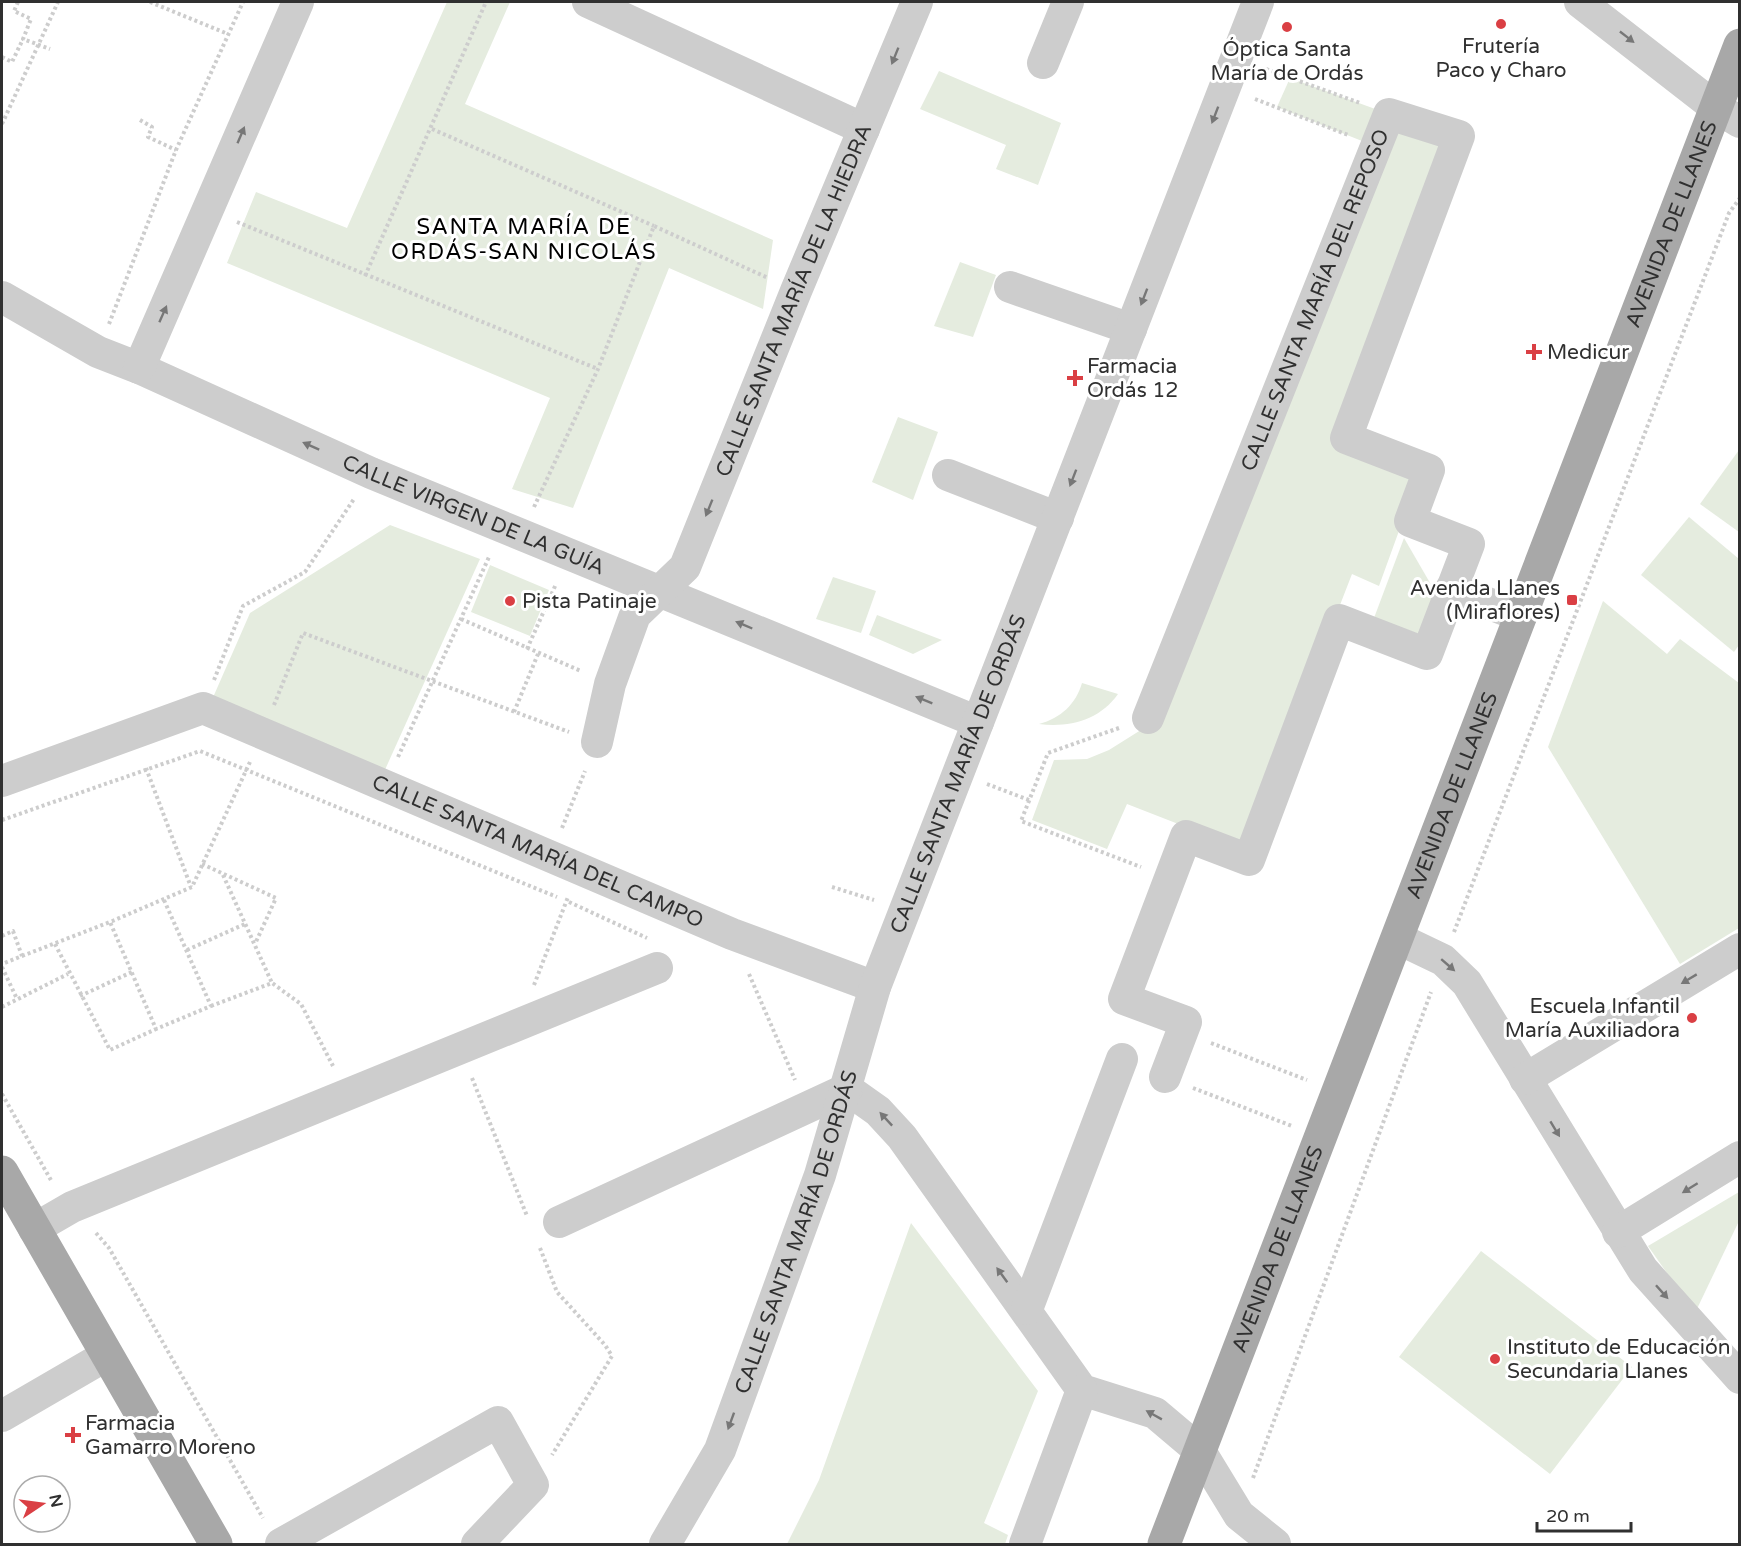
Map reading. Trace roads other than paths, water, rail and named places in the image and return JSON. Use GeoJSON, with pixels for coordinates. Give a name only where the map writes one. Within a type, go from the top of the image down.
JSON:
{"type":"FeatureCollection","features":[{"type":"Feature","properties":{"kind":"main road","name":"AVENIDA DE LLANES"},"geometry":{"type":"LineString","coordinates":[[1164,1545],[1521,616],[1727,114],[1740,45]]}},
{"type":"Feature","properties":{"kind":"main road"},"geometry":{"type":"LineString","coordinates":[[2,1172],[216,1545]]}},
{"type":"Feature","properties":{"kind":"street"},"geometry":{"type":"LineString","coordinates":[[139,368],[298,2]]}},
{"type":"Feature","properties":{"kind":"street"},"geometry":{"type":"LineString","coordinates":[[588,2],[864,129]]}},
{"type":"Feature","properties":{"kind":"street","name":"CALLE SANTA MARÍA DE LA HIEDRA"},"geometry":{"type":"LineString","coordinates":[[662,591],[685,567],[796,291],[917,2]]}},
{"type":"Feature","properties":{"kind":"street"},"geometry":{"type":"LineString","coordinates":[[1043,63],[1068,2]]}},
{"type":"Feature","properties":{"kind":"street","name":"CALLE SANTA MARÍA DE ORDÁS"},"geometry":{"type":"LineString","coordinates":[[665,1545],[720,1450],[820,1175],[875,987],[1258,2]]}},
{"type":"Feature","properties":{"kind":"street"},"geometry":{"type":"LineString","coordinates":[[1580,2],[1727,114]]}},
{"type":"Feature","properties":{"kind":"street","name":"CALLE SANTA MARÍA DEL REPOSO"},"geometry":{"type":"LineString","coordinates":[[1148,718],[1389,114],[1459,136],[1346,438],[1429,470],[1410,521],[1468,544],[1427,654],[1339,620],[1249,860],[1186,836],[1125,999],[1186,1022],[1165,1077]]}},
{"type":"Feature","properties":{"kind":"street"},"geometry":{"type":"LineString","coordinates":[[1010,286],[1131,329]]}},
{"type":"Feature","properties":{"kind":"street","name":"CALLE VIRGEN DE LA GUÍA"},"geometry":{"type":"LineString","coordinates":[[2,297],[98,352],[139,368],[371,473],[978,722]]}},
{"type":"Feature","properties":{"kind":"street"},"geometry":{"type":"LineString","coordinates":[[948,475],[1058,518]]}},
{"type":"Feature","properties":{"kind":"street"},"geometry":{"type":"LineString","coordinates":[[1451,589],[1521,616]]}},
{"type":"Feature","properties":{"kind":"street"},"geometry":{"type":"LineString","coordinates":[[597,742],[610,684],[635,615],[662,591]]}},
{"type":"Feature","properties":{"kind":"street","name":"CALLE SANTA MARÍA DEL CAMPO"},"geometry":{"type":"LineString","coordinates":[[2,781],[203,708],[732,934],[875,987]]}},
{"type":"Feature","properties":{"kind":"street"},"geometry":{"type":"LineString","coordinates":[[1397,938],[1443,960],[1467,983],[1643,1270],[1740,1378]]}},
{"type":"Feature","properties":{"kind":"street"},"geometry":{"type":"LineString","coordinates":[[1525,1079],[1740,949]]}},
{"type":"Feature","properties":{"kind":"street"},"geometry":{"type":"LineString","coordinates":[[34,1229],[72,1207],[348,1096],[460,1047],[518,1026],[655,955]]}},
{"type":"Feature","properties":{"kind":"street"},"geometry":{"type":"LineString","coordinates":[[1026,1309],[1122,1059]]}},
{"type":"Feature","properties":{"kind":"street"},"geometry":{"type":"LineString","coordinates":[[545,1224],[807,1109],[847,1089],[878,1111],[902,1137],[1082,1390],[1155,1413],[1200,1451],[1239,1515],[1275,1545]]}},
{"type":"Feature","properties":{"kind":"street"},"geometry":{"type":"LineString","coordinates":[[1618,1232],[1740,1157]]}},
{"type":"Feature","properties":{"kind":"street"},"geometry":{"type":"LineString","coordinates":[[2,1416],[106,1355]]}},
{"type":"Feature","properties":{"kind":"street"},"geometry":{"type":"LineString","coordinates":[[1025,1545],[1082,1390]]}},
{"type":"Feature","properties":{"kind":"street"},"geometry":{"type":"LineString","coordinates":[[272,1532],[498,1422],[533,1485],[477,1545]]}},
{"type":"Feature","properties":{"kind":"place","name":"Frutería Paco y Charo"},"geometry":{"type":"Point","coordinates":[1501,24]}},
{"type":"Feature","properties":{"kind":"place","name":"Óptica Santa María de Ordás"},"geometry":{"type":"Point","coordinates":[1287,27]}},
{"type":"Feature","properties":{"kind":"place","name":"Medicur"},"geometry":{"type":"Point","coordinates":[1534,352]}},
{"type":"Feature","properties":{"kind":"place","name":"Farmacia Ordás 12"},"geometry":{"type":"Point","coordinates":[1075,378]}},
{"type":"Feature","properties":{"kind":"place","name":"Avenida Llanes (Miraflores)"},"geometry":{"type":"Point","coordinates":[1572,600]}},
{"type":"Feature","properties":{"kind":"place","name":"Pista Patinaje"},"geometry":{"type":"Point","coordinates":[510,601]}},
{"type":"Feature","properties":{"kind":"place","name":"Escuela Infantil María Auxiliadora"},"geometry":{"type":"Point","coordinates":[1692,1018]}},
{"type":"Feature","properties":{"kind":"place","name":"Instituto de Educación Secundaria Llanes"},"geometry":{"type":"Point","coordinates":[1495,1359]}},
{"type":"Feature","properties":{"kind":"place","name":"Farmacia Gamarro Moreno"},"geometry":{"type":"Point","coordinates":[73,1435]}},
{"type":"Feature","properties":{"kind":"district","name":"SANTA MARÍA DE ORDÁS-SAN NICOLÁS"},"geometry":{"type":"Point","coordinates":[524,240]}}]}
